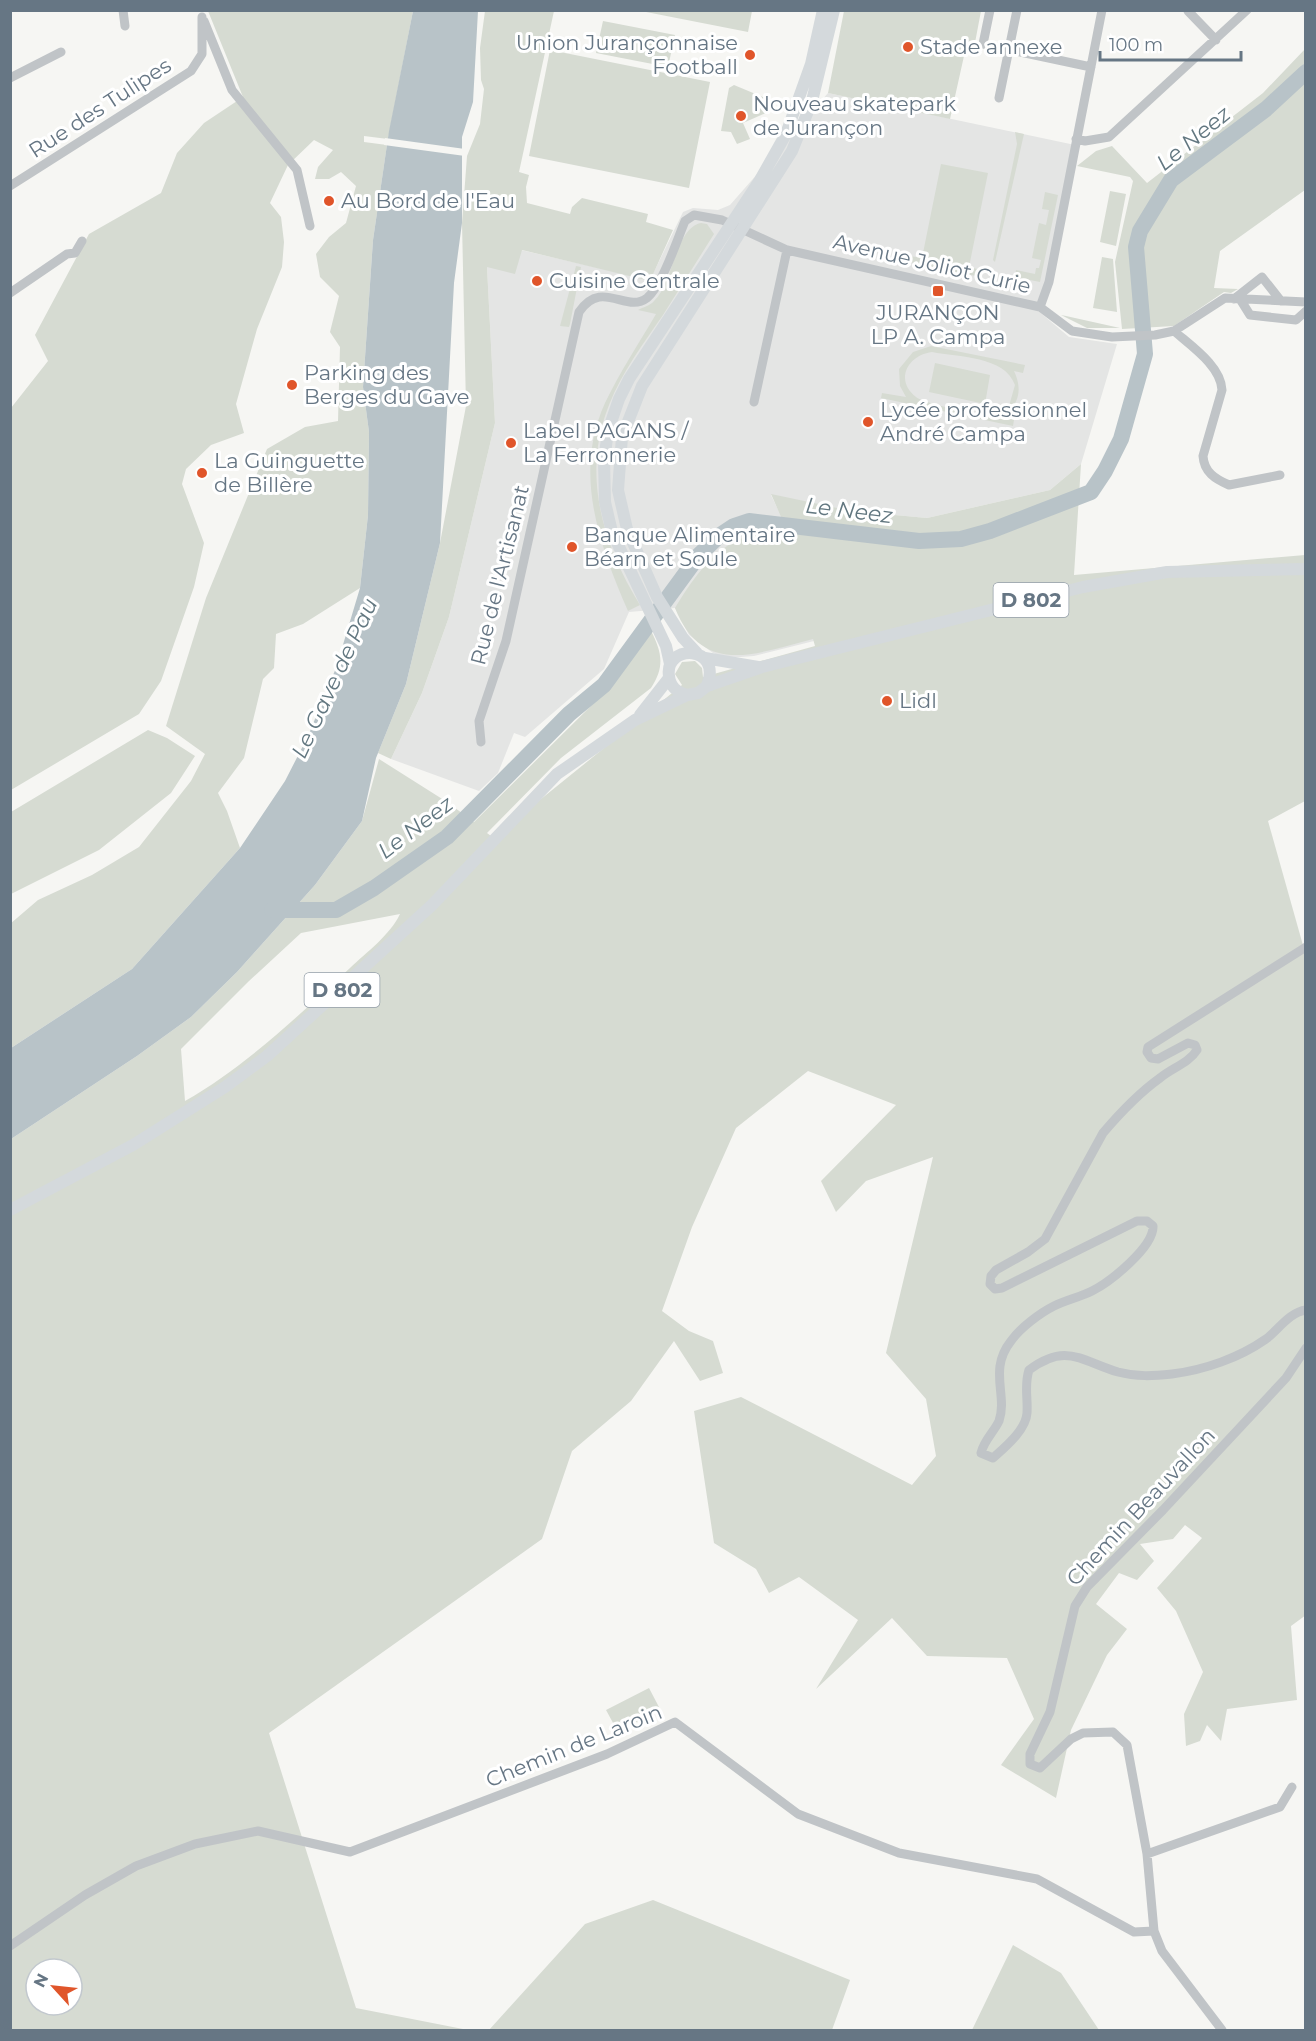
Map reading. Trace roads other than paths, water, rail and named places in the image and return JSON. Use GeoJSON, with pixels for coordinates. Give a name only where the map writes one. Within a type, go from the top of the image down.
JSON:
{"type":"FeatureCollection","features":[{"type":"Feature","properties":{"kind":"main road"},"geometry":{"type":"LineString","coordinates":[[822,10],[811,64],[786,134],[736,226],[642,386],[622,437],[618,473],[627,529],[657,597],[671,621],[710,667],[711,676],[707,686],[698,693],[687,695],[672,686],[669,678],[670,664],[659,630],[612,531],[603,474],[608,431],[629,379],[736,226],[782,168],[801,132],[818,80],[834,10]]}},
{"type":"Feature","properties":{"kind":"main road","name":"D 802"},"geometry":{"type":"LineString","coordinates":[[707,686],[762,667],[1083,587],[1167,572],[1305,569]]}},
{"type":"Feature","properties":{"kind":"main road"},"geometry":{"type":"LineString","coordinates":[[670,664],[677,656],[687,652],[701,656]]}},
{"type":"Feature","properties":{"kind":"main road","name":"D 802"},"geometry":{"type":"LineString","coordinates":[[701,656],[762,667]]}},
{"type":"Feature","properties":{"kind":"main road","name":"D 802"},"geometry":{"type":"LineString","coordinates":[[635,720],[669,678]]}},
{"type":"Feature","properties":{"kind":"main road","name":"D 802"},"geometry":{"type":"LineString","coordinates":[[10,1210],[133,1145],[225,1087],[267,1056],[432,905],[539,790],[557,774],[635,720],[687,695]]}},
{"type":"Feature","properties":{"kind":"street"},"geometry":{"type":"LineString","coordinates":[[123,10],[125,26]]}},
{"type":"Feature","properties":{"kind":"street"},"geometry":{"type":"LineString","coordinates":[[990,10],[983,44],[1090,68]]}},
{"type":"Feature","properties":{"kind":"street"},"geometry":{"type":"LineString","coordinates":[[999,98],[1017,10]]}},
{"type":"Feature","properties":{"kind":"street","name":"Avenue Joliot Curie"},"geometry":{"type":"LineString","coordinates":[[736,226],[788,250],[1040,307],[1048,282],[1102,10]]}},
{"type":"Feature","properties":{"kind":"street"},"geometry":{"type":"LineString","coordinates":[[1076,139],[1086,141],[1108,137],[1247,10]]}},
{"type":"Feature","properties":{"kind":"street"},"geometry":{"type":"LineString","coordinates":[[1188,11],[1216,40]]}},
{"type":"Feature","properties":{"kind":"street"},"geometry":{"type":"LineString","coordinates":[[202,14],[232,90],[297,170],[310,226]]}},
{"type":"Feature","properties":{"kind":"street","name":"Rue des Tulipes"},"geometry":{"type":"LineString","coordinates":[[10,186],[191,71],[202,54],[202,14]]}},
{"type":"Feature","properties":{"kind":"street"},"geometry":{"type":"LineString","coordinates":[[10,78],[61,52]]}},
{"type":"Feature","properties":{"kind":"street","name":"Rue de l'Artisanat"},"geometry":{"type":"LineString","coordinates":[[481,742],[479,721],[506,641],[579,312],[585,303],[602,295],[636,302],[646,298],[655,289],[685,221],[694,215],[736,226]]}},
{"type":"Feature","properties":{"kind":"street"},"geometry":{"type":"LineString","coordinates":[[10,293],[68,254],[75,253],[82,241]]}},
{"type":"Feature","properties":{"kind":"street"},"geometry":{"type":"LineString","coordinates":[[754,402],[788,250]]}},
{"type":"Feature","properties":{"kind":"street"},"geometry":{"type":"LineString","coordinates":[[1237,299],[1262,276],[1281,301]]}},
{"type":"Feature","properties":{"kind":"street"},"geometry":{"type":"LineString","coordinates":[[1040,307],[1072,331],[1112,337],[1155,335],[1174,331],[1225,298],[1305,302]]}},
{"type":"Feature","properties":{"kind":"street"},"geometry":{"type":"LineString","coordinates":[[1237,299],[1250,315],[1296,320],[1305,310]]}},
{"type":"Feature","properties":{"kind":"street"},"geometry":{"type":"LineString","coordinates":[[1174,331],[1216,371],[1221,381],[1222,390],[1203,456],[1204,465],[1210,474],[1229,485],[1280,475]]}},
{"type":"Feature","properties":{"kind":"street"},"geometry":{"type":"LineString","coordinates":[[1305,947],[1148,1047],[1147,1052],[1151,1058],[1158,1059],[1188,1043],[1195,1045],[1197,1050],[1193,1056],[1160,1078],[1103,1133],[1045,1239],[1028,1252],[996,1270],[991,1276],[990,1284],[995,1289],[1002,1288],[1137,1221],[1147,1221],[1153,1226],[1154,1234],[1121,1271],[1094,1290],[1053,1307],[1011,1339],[1003,1353],[998,1375],[998,1421],[983,1445],[981,1453],[993,1458],[1018,1432],[1026,1421],[1025,1383],[1029,1370],[1057,1354],[1070,1353],[1118,1372],[1144,1377],[1180,1373],[1213,1365],[1240,1353],[1265,1340],[1294,1314],[1305,1310]]}},
{"type":"Feature","properties":{"kind":"street","name":"Chemin Beauvallon"},"geometry":{"type":"LineString","coordinates":[[1154,1931],[1147,1854],[1127,1744],[1119,1736],[1104,1730],[1083,1732],[1071,1739],[1046,1765],[1040,1768],[1030,1764],[1030,1754],[1050,1712],[1075,1606],[1087,1587],[1287,1378],[1305,1348]]}},
{"type":"Feature","properties":{"kind":"street","name":"Chemin de Laroin"},"geometry":{"type":"LineString","coordinates":[[10,1946],[85,1895],[136,1866],[195,1844],[258,1831],[350,1852],[607,1754],[675,1722],[798,1814],[899,1853],[1037,1879],[1134,1932],[1154,1931]]}},
{"type":"Feature","properties":{"kind":"street"},"geometry":{"type":"LineString","coordinates":[[1147,1854],[1280,1806],[1292,1787]]}},
{"type":"Feature","properties":{"kind":"street"},"geometry":{"type":"LineString","coordinates":[[1154,1931],[1162,1951],[1222,2031]]}},
{"type":"Feature","properties":{"kind":"water","name":"Le Gave de Pau"},"geometry":{"type":"Polygon","coordinates":[[[413,11],[478,11],[473,102],[462,137],[462,223],[454,283],[440,543],[406,684],[376,758],[362,821],[315,885],[237,972],[191,1017],[137,1056],[11,1139],[11,1048],[132,969],[240,848],[285,781],[308,736],[336,668],[360,588],[368,515],[369,432],[363,387],[373,240],[389,131],[413,11]]]}},
{"type":"Feature","properties":{"kind":"waterway","name":"Le Neez"},"geometry":{"type":"LineString","coordinates":[[272,910],[336,910],[374,888],[447,837],[569,714],[604,685],[699,555],[719,536],[734,526],[749,521],[919,541],[961,539],[990,531],[1091,492],[1105,471],[1121,439],[1145,354],[1136,247],[1140,231],[1171,180],[1266,109],[1306,72]]}},
{"type":"Feature","properties":{"kind":"place","name":"Stade annexe"},"geometry":{"type":"Point","coordinates":[908,47]}},
{"type":"Feature","properties":{"kind":"place","name":"Union Jurançonnaise Football"},"geometry":{"type":"Point","coordinates":[750,55]}},
{"type":"Feature","properties":{"kind":"place","name":"Nouveau skatepark de Jurançon"},"geometry":{"type":"Point","coordinates":[741,116]}},
{"type":"Feature","properties":{"kind":"place","name":"Au Bord de l'Eau"},"geometry":{"type":"Point","coordinates":[329,201]}},
{"type":"Feature","properties":{"kind":"place","name":"Cuisine Centrale"},"geometry":{"type":"Point","coordinates":[537,281]}},
{"type":"Feature","properties":{"kind":"place","name":"JURANÇON LP A. Campa"},"geometry":{"type":"Point","coordinates":[938,291]}},
{"type":"Feature","properties":{"kind":"place","name":"Parking des Berges du Gave"},"geometry":{"type":"Point","coordinates":[292,385]}},
{"type":"Feature","properties":{"kind":"place","name":"Lycée professionnel André Campa"},"geometry":{"type":"Point","coordinates":[868,422]}},
{"type":"Feature","properties":{"kind":"place","name":"Label PAGANS / La Ferronnerie"},"geometry":{"type":"Point","coordinates":[511,443]}},
{"type":"Feature","properties":{"kind":"place","name":"La Guinguette de Billère"},"geometry":{"type":"Point","coordinates":[202,473]}},
{"type":"Feature","properties":{"kind":"place","name":"Banque Alimentaire Béarn et Soule"},"geometry":{"type":"Point","coordinates":[572,547]}},
{"type":"Feature","properties":{"kind":"place","name":"Lidl"},"geometry":{"type":"Point","coordinates":[887,701]}}]}
